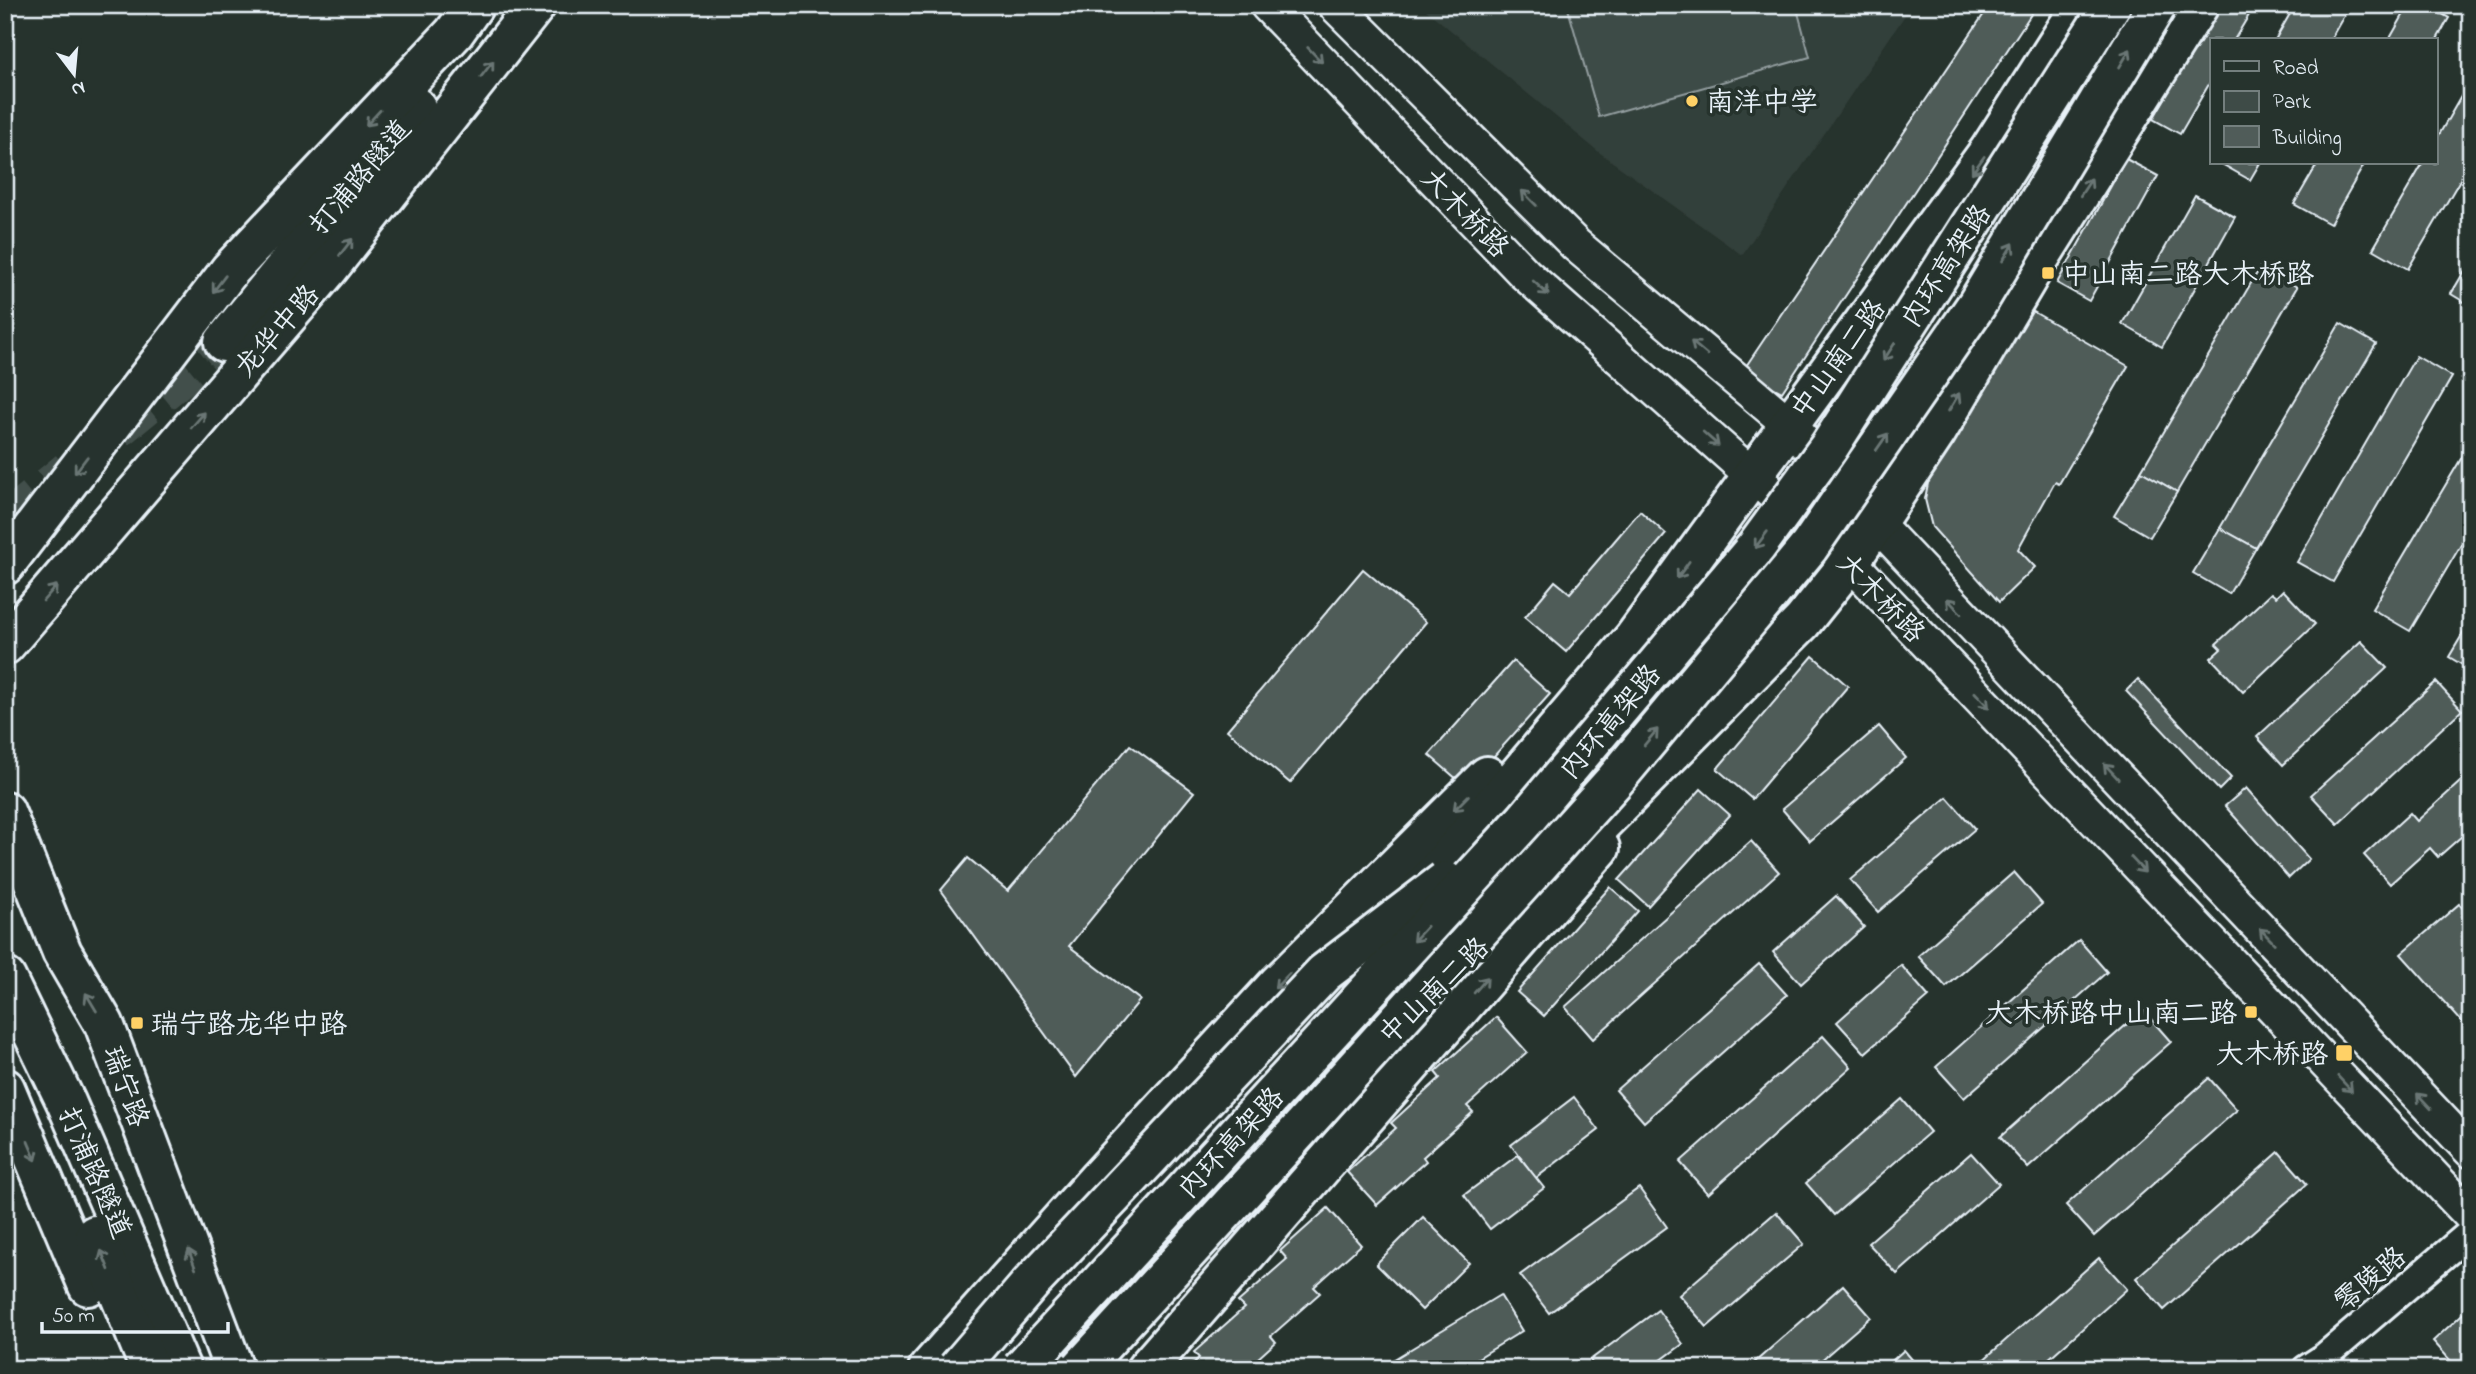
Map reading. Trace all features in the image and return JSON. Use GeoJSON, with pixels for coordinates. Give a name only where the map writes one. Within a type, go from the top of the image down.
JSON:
{"type":"FeatureCollection","features":[{"type":"Feature","properties":{"kind":"main road"},"geometry":{"type":"LineString","coordinates":[[5,565],[230,270],[454,33],[474,5]]}},
{"type":"Feature","properties":{"kind":"main road","name":"打浦路隧道"},"geometry":{"type":"LineString","coordinates":[[224,342],[451,65],[486,5]]}},
{"type":"Feature","properties":{"kind":"main road","name":"龙华中路"},"geometry":{"type":"LineString","coordinates":[[5,645],[330,267],[536,5]]}},
{"type":"Feature","properties":{"kind":"main road","name":"中山南二路"},"geometry":{"type":"LineString","coordinates":[[990,1369],[1320,1009],[1634,638],[1989,151],[2082,5]]}},
{"type":"Feature","properties":{"kind":"main road","name":"内环高架路"},"geometry":{"type":"LineString","coordinates":[[1021,1369],[1525,820],[1756,547],[1829,447],[2110,5]]}},
{"type":"Feature","properties":{"kind":"main road","name":"内环高架路"},"geometry":{"type":"LineString","coordinates":[[1078,1369],[1284,1147],[1615,780],[1809,547],[1977,304],[2157,5]]}},
{"type":"Feature","properties":{"kind":"main road","name":"中山南二路"},"geometry":{"type":"LineString","coordinates":[[1146,1369],[1604,843],[1802,622],[1850,562],[1936,433],[2035,267],[2199,5]]}},
{"type":"Feature","properties":{"kind":"main road","name":"中山南二路"},"geometry":{"type":"LineString","coordinates":[[1078,1369],[1237,1179],[1459,967],[1802,622]]}},
{"type":"Feature","properties":{"kind":"main road","name":"中山南二路"},"geometry":{"type":"LineString","coordinates":[[928,1369],[1097,1180],[1279,983],[1563,700],[1634,638]]}},
{"type":"Feature","properties":{"kind":"main road","name":"瑞宁路"},"geometry":{"type":"LineString","coordinates":[[5,811],[62,952],[104,1024],[234,1369]]}},
{"type":"Feature","properties":{"kind":"main road"},"geometry":{"type":"LineString","coordinates":[[957,1369],[1031,1283],[1324,973],[1525,820]]}},
{"type":"Feature","properties":{"kind":"main road"},"geometry":{"type":"LineString","coordinates":[[1116,1369],[1349,1111],[1564,837]]}},
{"type":"Feature","properties":{"kind":"main road"},"geometry":{"type":"LineString","coordinates":[[5,879],[62,952]]}},
{"type":"Feature","properties":{"kind":"main road","name":"打浦路隧道"},"geometry":{"type":"LineString","coordinates":[[6,978],[66,1102],[181,1369]]}},
{"type":"Feature","properties":{"kind":"main road"},"geometry":{"type":"LineString","coordinates":[[5,1020],[150,1369]]}},
{"type":"Feature","properties":{"kind":"main road"},"geometry":{"type":"LineString","coordinates":[[5,1088],[123,1369]]}},
{"type":"Feature","properties":{"kind":"street","name":"大木桥路"},"geometry":{"type":"LineString","coordinates":[[1267,5],[1525,274],[1850,562],[2471,1216]]}},
{"type":"Feature","properties":{"kind":"street","name":"大木桥路"},"geometry":{"type":"LineString","coordinates":[[1335,5],[1576,245],[1789,424],[1876,523],[2471,1151]]}},
{"type":"Feature","properties":{"kind":"street","name":"零陵路"},"geometry":{"type":"LineString","coordinates":[[2306,1369],[2323,1358],[2471,1232]]}},
{"type":"Feature","properties":{"kind":"shaded area","name":"南洋中学"},"geometry":{"type":"Polygon","coordinates":[[[1420,5],[1912,5],[1742,255],[1600,153],[1420,5]]]}},
{"type":"Feature","properties":{"kind":"green space"},"geometry":{"type":"Polygon","coordinates":[[[1567,5],[1796,5],[1810,57],[1599,117],[1567,5]]]}},
{"type":"Feature","properties":{"kind":"building"},"geometry":{"type":"Polygon","coordinates":[[[1990,5],[2037,5],[1782,392],[1742,372],[1990,5]]]}},
{"type":"Feature","properties":{"kind":"building"},"geometry":{"type":"Polygon","coordinates":[[[2219,5],[2255,5],[2235,38],[2210,38],[2210,82],[2180,134],[2153,119],[2219,5]]]}},
{"type":"Feature","properties":{"kind":"building"},"geometry":{"type":"Polygon","coordinates":[[[2295,5],[2350,5],[2331,38],[2276,38],[2295,5]]]}},
{"type":"Feature","properties":{"kind":"building"},"geometry":{"type":"Polygon","coordinates":[[[2409,5],[2426,5],[2449,18],[2438,38],[2390,38],[2409,5]]]}},
{"type":"Feature","properties":{"kind":"building"},"geometry":{"type":"Polygon","coordinates":[[[2471,79],[2471,161],[2408,269],[2373,249],[2422,164],[2438,164],[2438,137],[2471,79]]]}},
{"type":"Feature","properties":{"kind":"building"},"geometry":{"type":"Polygon","coordinates":[[[2126,159],[2158,176],[2089,301],[2057,283],[2126,159]]]}},
{"type":"Feature","properties":{"kind":"building"},"geometry":{"type":"Polygon","coordinates":[[[2222,164],[2259,164],[2250,180],[2222,164]]]}},
{"type":"Feature","properties":{"kind":"building"},"geometry":{"type":"Polygon","coordinates":[[[2317,164],[2364,164],[2330,224],[2294,204],[2317,164]]]}},
{"type":"Feature","properties":{"kind":"building"},"geometry":{"type":"Polygon","coordinates":[[[2195,195],[2235,217],[2162,347],[2122,324],[2195,195]]]}},
{"type":"Feature","properties":{"kind":"building"},"geometry":{"type":"Polygon","coordinates":[[[2471,260],[2471,306],[2451,294],[2471,260]]]}},
{"type":"Feature","properties":{"kind":"building"},"geometry":{"type":"Polygon","coordinates":[[[2261,266],[2297,287],[2177,492],[2141,471],[2261,266]]]}},
{"type":"Feature","properties":{"kind":"building"},"geometry":{"type":"Polygon","coordinates":[[[2025,307],[2128,366],[2059,484],[2055,482],[2018,549],[2035,567],[1999,602],[1932,527],[1925,499],[1928,483],[2025,307]]]}},
{"type":"Feature","properties":{"kind":"building"},"geometry":{"type":"Polygon","coordinates":[[[2340,323],[2376,344],[2256,548],[2220,528],[2340,323]]]}},
{"type":"Feature","properties":{"kind":"building"},"geometry":{"type":"Polygon","coordinates":[[[2416,356],[2452,377],[2333,582],[2297,562],[2416,356]]]}},
{"type":"Feature","properties":{"kind":"building"},"geometry":{"type":"Polygon","coordinates":[[[2471,442],[2471,528],[2410,631],[2372,609],[2471,442]]]}},
{"type":"Feature","properties":{"kind":"building"},"geometry":{"type":"Polygon","coordinates":[[[2141,471],[2177,492],[2150,537],[2114,516],[2141,471]]]}},
{"type":"Feature","properties":{"kind":"building"},"geometry":{"type":"Polygon","coordinates":[[[1640,511],[1666,534],[1566,652],[1525,617],[1555,581],[1570,593],[1640,511]]]}},
{"type":"Feature","properties":{"kind":"building"},"geometry":{"type":"Polygon","coordinates":[[[2220,528],[2256,548],[2229,594],[2193,573],[2220,528]]]}},
{"type":"Feature","properties":{"kind":"building"},"geometry":{"type":"Polygon","coordinates":[[[1363,569],[1426,622],[1290,783],[1227,730],[1363,569]]]}},
{"type":"Feature","properties":{"kind":"building"},"geometry":{"type":"Polygon","coordinates":[[[2283,590],[2315,624],[2243,692],[2211,658],[2221,649],[2216,644],[2271,593],[2276,597],[2283,590]]]}},
{"type":"Feature","properties":{"kind":"building"},"geometry":{"type":"Polygon","coordinates":[[[2471,620],[2471,670],[2449,657],[2471,620]]]}},
{"type":"Feature","properties":{"kind":"building"},"geometry":{"type":"Polygon","coordinates":[[[2361,641],[2387,668],[2283,765],[2257,737],[2361,641]]]}},
{"type":"Feature","properties":{"kind":"building"},"geometry":{"type":"Polygon","coordinates":[[[1813,656],[1848,686],[1752,799],[1717,769],[1813,656]]]}},
{"type":"Feature","properties":{"kind":"building"},"geometry":{"type":"Polygon","coordinates":[[[1513,661],[1550,694],[1466,787],[1429,755],[1513,661]]]}},
{"type":"Feature","properties":{"kind":"building"},"geometry":{"type":"Polygon","coordinates":[[[2138,679],[2231,778],[2219,790],[2126,691],[2138,679]]]}},
{"type":"Feature","properties":{"kind":"building"},"geometry":{"type":"Polygon","coordinates":[[[2436,682],[2462,710],[2338,824],[2311,795],[2436,682]]]}},
{"type":"Feature","properties":{"kind":"building"},"geometry":{"type":"Polygon","coordinates":[[[1879,726],[1906,758],[1810,841],[1782,809],[1879,726]]]}},
{"type":"Feature","properties":{"kind":"building"},"geometry":{"type":"Polygon","coordinates":[[[1130,745],[1194,792],[1069,946],[1140,1000],[1076,1077],[941,890],[968,858],[1008,891],[1130,745]]]}},
{"type":"Feature","properties":{"kind":"building"},"geometry":{"type":"Polygon","coordinates":[[[2471,772],[2471,828],[2438,857],[2430,848],[2390,884],[2364,855],[2410,813],[2417,821],[2471,772]]]}},
{"type":"Feature","properties":{"kind":"building"},"geometry":{"type":"Polygon","coordinates":[[[2246,788],[2309,859],[2289,878],[2225,806],[2246,788]]]}},
{"type":"Feature","properties":{"kind":"building"},"geometry":{"type":"Polygon","coordinates":[[[1701,789],[1730,815],[1648,906],[1619,880],[1701,789]]]}},
{"type":"Feature","properties":{"kind":"building"},"geometry":{"type":"Polygon","coordinates":[[[1947,797],[1975,829],[1878,912],[1850,880],[1947,797]]]}},
{"type":"Feature","properties":{"kind":"building"},"geometry":{"type":"Polygon","coordinates":[[[1751,841],[1779,872],[1593,1039],[1565,1007],[1751,841]]]}},
{"type":"Feature","properties":{"kind":"building"},"geometry":{"type":"Polygon","coordinates":[[[2014,872],[2042,904],[1946,987],[1918,956],[2014,872]]]}},
{"type":"Feature","properties":{"kind":"building"},"geometry":{"type":"Polygon","coordinates":[[[1610,887],[1638,911],[1544,1016],[1517,992],[1610,887]]]}},
{"type":"Feature","properties":{"kind":"building"},"geometry":{"type":"Polygon","coordinates":[[[1836,896],[1864,927],[1801,984],[1773,952],[1836,896]]]}},
{"type":"Feature","properties":{"kind":"building"},"geometry":{"type":"Polygon","coordinates":[[[2459,904],[2471,917],[2471,1032],[2401,954],[2459,904]]]}},
{"type":"Feature","properties":{"kind":"building"},"geometry":{"type":"Polygon","coordinates":[[[2079,940],[2107,972],[1964,1098],[1936,1067],[2079,940]]]}},
{"type":"Feature","properties":{"kind":"building"},"geometry":{"type":"Polygon","coordinates":[[[1759,964],[1787,995],[1644,1122],[1616,1090],[1759,964]]]}},
{"type":"Feature","properties":{"kind":"building"},"geometry":{"type":"Polygon","coordinates":[[[1901,965],[1929,997],[1865,1053],[1837,1022],[1901,965]]]}},
{"type":"Feature","properties":{"kind":"building"},"geometry":{"type":"Polygon","coordinates":[[[2143,1010],[2171,1042],[2028,1168],[2000,1137],[2143,1010]]]}},
{"type":"Feature","properties":{"kind":"building"},"geometry":{"type":"Polygon","coordinates":[[[1496,1017],[1527,1052],[1467,1106],[1473,1112],[1423,1157],[1426,1161],[1377,1205],[1347,1172],[1396,1128],[1391,1123],[1440,1078],[1435,1072],[1496,1017]]]}},
{"type":"Feature","properties":{"kind":"building"},"geometry":{"type":"Polygon","coordinates":[[[1823,1036],[1851,1067],[1708,1194],[1680,1162],[1823,1036]]]}},
{"type":"Feature","properties":{"kind":"building"},"geometry":{"type":"Polygon","coordinates":[[[2209,1078],[2237,1110],[2094,1236],[2066,1205],[2209,1078]]]}},
{"type":"Feature","properties":{"kind":"building"},"geometry":{"type":"Polygon","coordinates":[[[1574,1097],[1599,1130],[1536,1178],[1511,1145],[1574,1097]]]}},
{"type":"Feature","properties":{"kind":"building"},"geometry":{"type":"Polygon","coordinates":[[[1902,1099],[1930,1132],[1834,1215],[1806,1183],[1902,1099]]]}},
{"type":"Feature","properties":{"kind":"building"},"geometry":{"type":"Polygon","coordinates":[[[2279,1152],[2307,1184],[2164,1310],[2136,1278],[2279,1152]]]}},
{"type":"Feature","properties":{"kind":"building"},"geometry":{"type":"Polygon","coordinates":[[[1971,1153],[1999,1184],[1897,1274],[1868,1243],[1971,1153]]]}},
{"type":"Feature","properties":{"kind":"building"},"geometry":{"type":"Polygon","coordinates":[[[1518,1155],[1544,1188],[1490,1229],[1464,1195],[1518,1155]]]}},
{"type":"Feature","properties":{"kind":"building"},"geometry":{"type":"Polygon","coordinates":[[[1639,1188],[1667,1227],[1549,1313],[1520,1275],[1639,1188]]]}},
{"type":"Feature","properties":{"kind":"building"},"geometry":{"type":"Polygon","coordinates":[[[1328,1208],[1361,1245],[1314,1287],[1320,1293],[1271,1336],[1276,1342],[1246,1369],[1187,1369],[1199,1358],[1194,1352],[1244,1308],[1238,1302],[1287,1259],[1280,1251],[1328,1208]]]}},
{"type":"Feature","properties":{"kind":"building"},"geometry":{"type":"Polygon","coordinates":[[[1776,1212],[1804,1244],[1707,1327],[1679,1295],[1776,1212]]]}},
{"type":"Feature","properties":{"kind":"building"},"geometry":{"type":"Polygon","coordinates":[[[1423,1217],[1469,1263],[1422,1310],[1376,1264],[1423,1217]]]}},
{"type":"Feature","properties":{"kind":"building"},"geometry":{"type":"Polygon","coordinates":[[[2099,1258],[2127,1289],[2037,1369],[1973,1369],[2099,1258]]]}},
{"type":"Feature","properties":{"kind":"building"},"geometry":{"type":"Polygon","coordinates":[[[1843,1285],[1871,1317],[1811,1369],[1747,1369],[1843,1285]]]}},
{"type":"Feature","properties":{"kind":"building"},"geometry":{"type":"Polygon","coordinates":[[[1500,1295],[1522,1331],[1460,1369],[1396,1369],[1391,1361],[1500,1295]]]}},
{"type":"Feature","properties":{"kind":"building"},"geometry":{"type":"Polygon","coordinates":[[[2471,1306],[2471,1362],[2463,1369],[2458,1369],[2433,1341],[2471,1306]]]}},
{"type":"Feature","properties":{"kind":"building"},"geometry":{"type":"Polygon","coordinates":[[[1658,1310],[1683,1344],[1649,1369],[1596,1369],[1590,1360],[1658,1310]]]}},
{"type":"Feature","properties":{"kind":"building"},"geometry":{"type":"Polygon","coordinates":[[[1904,1350],[1920,1369],[1883,1369],[1904,1350]]]}},
{"type":"Feature","properties":{"kind":"tunnel"},"geometry":{"type":"LineString","coordinates":[[117,430],[224,342]]}},
{"type":"Feature","properties":{"kind":"tunnel"},"geometry":{"type":"LineString","coordinates":[[5,522],[68,470]]}},
{"type":"Feature","properties":{"kind":"place","name":"南洋中学"},"geometry":{"type":"Point","coordinates":[1692,101]}},
{"type":"Feature","properties":{"kind":"place","name":"中山南二路大木桥路"},"geometry":{"type":"Point","coordinates":[2048,273]}},
{"type":"Feature","properties":{"kind":"place","name":"大木桥路中山南二路"},"geometry":{"type":"Point","coordinates":[2251,1012]}},
{"type":"Feature","properties":{"kind":"place","name":"瑞宁路龙华中路"},"geometry":{"type":"Point","coordinates":[137,1023]}},
{"type":"Feature","properties":{"kind":"place","name":"大木桥路"},"geometry":{"type":"Point","coordinates":[2344,1053]}}]}
